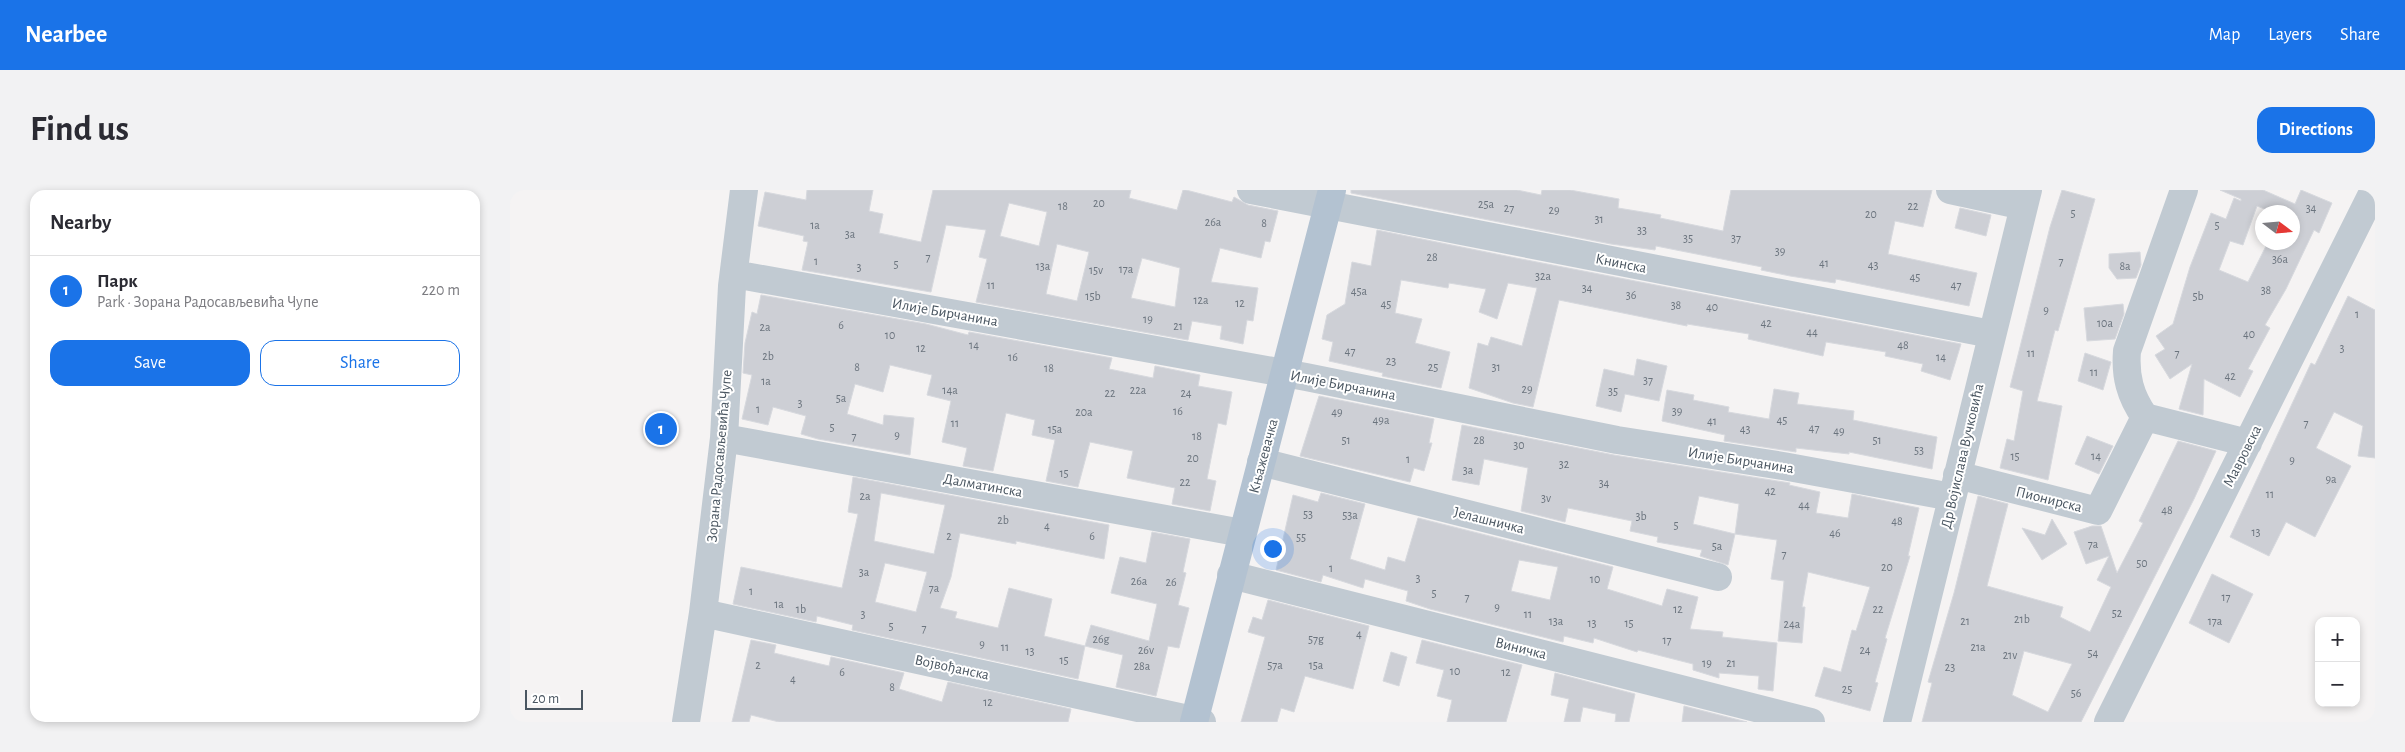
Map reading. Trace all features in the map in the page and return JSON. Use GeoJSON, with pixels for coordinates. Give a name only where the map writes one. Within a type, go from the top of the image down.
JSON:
{"type":"FeatureCollection","features":[{"type":"Feature","properties":{"kind":"main road","name":"Књажевачка"},"geometry":{"type":"LineString","coordinates":[[1197,721],[1231,575],[1330,197]]}},
{"type":"Feature","properties":{"kind":"street","name":"Зорана Радосављевића Чупе"},"geometry":{"type":"LineString","coordinates":[[686,722],[703,613],[724,438],[734,274],[744,190]]}},
{"type":"Feature","properties":{"kind":"street","name":"Книнска"},"geometry":{"type":"LineString","coordinates":[[1251,190],[1330,197],[1692,277],[1991,334]]}},
{"type":"Feature","properties":{"kind":"street"},"geometry":{"type":"LineString","coordinates":[[1950,190],[2026,198]]}},
{"type":"Feature","properties":{"kind":"street"},"geometry":{"type":"LineString","coordinates":[[2184,190],[2127,351],[2126,366],[2130,391],[2146,417],[2248,443]]}},
{"type":"Feature","properties":{"kind":"street","name":"Мавровска"},"geometry":{"type":"LineString","coordinates":[[2108,722],[2248,443],[2366,193]]}},
{"type":"Feature","properties":{"kind":"street","name":"Др Војислава Вучковића"},"geometry":{"type":"LineString","coordinates":[[1897,722],[2026,198]]}},
{"type":"Feature","properties":{"kind":"street","name":"Илије Бирчанина"},"geometry":{"type":"LineString","coordinates":[[734,274],[1284,374],[1617,440],[1783,466],[1954,486]]}},
{"type":"Feature","properties":{"kind":"street","name":"Пионирска"},"geometry":{"type":"LineString","coordinates":[[1954,486],[2098,511],[2146,417]]}},
{"type":"Feature","properties":{"kind":"street","name":"Далматинска"},"geometry":{"type":"LineString","coordinates":[[724,438],[1242,533]]}},
{"type":"Feature","properties":{"kind":"street","name":"Јелашничка"},"geometry":{"type":"LineString","coordinates":[[1261,462],[1718,577]]}},
{"type":"Feature","properties":{"kind":"street","name":"Виничка"},"geometry":{"type":"LineString","coordinates":[[1231,575],[1811,722]]}},
{"type":"Feature","properties":{"kind":"street","name":"Војвођанска"},"geometry":{"type":"LineString","coordinates":[[703,613],[1197,721]]}},
{"type":"Feature","properties":{"kind":"building"},"geometry":{"type":"Polygon","coordinates":[[[807,190],[873,190],[869,211],[883,214],[879,233],[921,242],[933,190],[1131,190],[1129,198],[1177,210],[1183,190],[1186,190],[1232,202],[1234,197],[1248,205],[1278,211],[1270,242],[1265,241],[1261,258],[1220,248],[1211,282],[1258,288],[1253,321],[1247,320],[1243,344],[1220,339],[1222,326],[1192,321],[1188,340],[976,302],[987,259],[979,257],[986,230],[946,225],[931,292],[802,270],[808,242],[803,241],[804,236],[758,226],[765,192],[806,200],[807,190]],[[1009,203],[1000,236],[1039,246],[1047,212],[1009,203]],[[1057,244],[1046,294],[1077,301],[1089,252],[1057,244]],[[1142,258],[1131,298],[1175,307],[1180,268],[1142,258]]]}},
{"type":"Feature","properties":{"kind":"building"},"geometry":{"type":"Polygon","coordinates":[[[1351,190],[1517,190],[1541,195],[1542,190],[1570,190],[1619,199],[1618,208],[1661,215],[1660,218],[1723,231],[1731,190],[1932,190],[1923,227],[1895,221],[1888,254],[1977,273],[1969,306],[1836,279],[1835,283],[1790,276],[1761,270],[1762,267],[1656,246],[1655,250],[1611,244],[1351,193],[1351,190]]]}},
{"type":"Feature","properties":{"kind":"building"},"geometry":{"type":"Polygon","coordinates":[[[2062,190],[2095,199],[2058,331],[2055,330],[2037,401],[2062,406],[2048,480],[2000,468],[2007,439],[2014,441],[2023,391],[2010,387],[2050,227],[2062,190]]]}},
{"type":"Feature","properties":{"kind":"building"},"geometry":{"type":"Polygon","coordinates":[[[2220,190],[2263,190],[2295,204],[2301,190],[2332,203],[2319,233],[2314,230],[2286,289],[2265,325],[2270,328],[2248,369],[2253,371],[2240,397],[2204,379],[2203,415],[2179,409],[2192,364],[2170,379],[2155,355],[2165,349],[2156,336],[2173,324],[2190,267],[2211,213],[2226,219],[2234,198],[2241,201],[2241,199],[2220,190]]]}},
{"type":"Feature","properties":{"kind":"building"},"geometry":{"type":"Polygon","coordinates":[[[1960,208],[1991,215],[1986,236],[1955,228],[1960,208]]]}},
{"type":"Feature","properties":{"kind":"building"},"geometry":{"type":"Polygon","coordinates":[[[1377,230],[1961,344],[1950,380],[1921,371],[1923,364],[1885,356],[1886,352],[1826,342],[1823,356],[1748,339],[1749,334],[1687,324],[1687,326],[1559,300],[1533,407],[1513,403],[1469,388],[1478,343],[1488,346],[1491,337],[1522,346],[1537,288],[1508,283],[1497,319],[1479,312],[1486,289],[1449,283],[1448,288],[1401,280],[1395,313],[1422,319],[1415,343],[1450,352],[1441,388],[1382,376],[1383,373],[1329,361],[1333,342],[1322,339],[1327,315],[1345,304],[1352,262],[1371,266],[1377,230]]]}},
{"type":"Feature","properties":{"kind":"building"},"geometry":{"type":"Polygon","coordinates":[[[2140,252],[2141,265],[2136,278],[2117,279],[2109,268],[2109,254],[2140,252]]]}},
{"type":"Feature","properties":{"kind":"building"},"geometry":{"type":"Polygon","coordinates":[[[761,295],[926,324],[968,335],[969,332],[1112,358],[1109,369],[1153,378],[1155,366],[1200,375],[1198,386],[1232,392],[1226,425],[1218,423],[1207,479],[1216,481],[1210,511],[1172,504],[1175,488],[1127,478],[1133,451],[1090,442],[1078,487],[1046,481],[1055,440],[1032,435],[1035,420],[1006,413],[993,471],[963,466],[967,448],[942,442],[951,401],[927,395],[932,375],[890,365],[883,392],[855,384],[847,414],[883,425],[884,415],[914,418],[910,455],[818,439],[801,434],[806,416],[773,407],[768,425],[742,419],[752,375],[743,373],[745,343],[752,312],[757,314],[761,295]]]}},
{"type":"Feature","properties":{"kind":"building"},"geometry":{"type":"Polygon","coordinates":[[[2348,296],[2375,310],[2375,458],[2358,456],[2363,426],[2334,412],[2316,448],[2351,466],[2315,537],[2286,522],[2269,556],[2230,537],[2311,363],[2315,365],[2348,296]]]}},
{"type":"Feature","properties":{"kind":"building"},"geometry":{"type":"Polygon","coordinates":[[[2123,304],[2124,314],[2115,339],[2087,341],[2084,308],[2123,304]]]}},
{"type":"Feature","properties":{"kind":"building"},"geometry":{"type":"Polygon","coordinates":[[[2085,353],[2111,362],[2103,390],[2078,381],[2085,353]]]}},
{"type":"Feature","properties":{"kind":"building"},"geometry":{"type":"Polygon","coordinates":[[[1637,359],[1667,366],[1659,401],[1625,394],[1621,412],[1596,406],[1604,369],[1634,376],[1637,359]]]}},
{"type":"Feature","properties":{"kind":"building"},"geometry":{"type":"Polygon","coordinates":[[[1774,389],[1799,393],[1797,404],[1854,411],[1853,420],[1937,437],[1932,469],[1849,452],[1849,454],[1796,448],[1796,452],[1724,441],[1725,435],[1662,421],[1667,390],[1694,395],[1693,400],[1729,407],[1728,412],[1769,419],[1774,389]]]}},
{"type":"Feature","properties":{"kind":"building"},"geometry":{"type":"Polygon","coordinates":[[[1319,396],[1434,419],[1429,443],[1432,443],[1424,471],[1414,468],[1410,482],[1300,456],[1319,396]]]}},
{"type":"Feature","properties":{"kind":"building"},"geometry":{"type":"Polygon","coordinates":[[[1462,425],[1614,455],[1790,483],[1789,485],[1820,492],[1816,513],[1848,518],[1852,494],[1919,508],[1908,556],[1910,556],[1885,638],[1887,639],[1875,682],[1878,683],[1870,711],[1815,696],[1824,667],[1841,672],[1852,630],[1856,631],[1870,587],[1808,572],[1802,607],[1805,607],[1802,643],[1778,641],[1784,581],[1771,579],[1777,540],[1735,534],[1728,565],[1700,556],[1702,550],[1657,542],[1658,537],[1630,531],[1632,521],[1568,508],[1565,522],[1521,511],[1528,468],[1484,459],[1479,485],[1452,480],[1462,425]],[[1699,496],[1693,524],[1735,534],[1739,504],[1699,496]]]}},
{"type":"Feature","properties":{"kind":"building"},"geometry":{"type":"Polygon","coordinates":[[[2087,436],[2113,446],[2099,474],[2075,464],[2087,436]]]}},
{"type":"Feature","properties":{"kind":"building"},"geometry":{"type":"Polygon","coordinates":[[[2178,441],[2216,451],[2194,499],[2081,722],[1922,722],[1932,683],[1928,682],[1954,593],[1978,496],[2008,504],[1987,586],[2063,607],[2060,617],[2090,632],[2111,587],[2097,580],[2109,556],[2086,564],[2074,532],[2092,526],[2101,526],[2117,573],[2143,523],[2139,521],[2178,441]],[[2024,651],[2012,695],[2048,712],[2072,664],[2024,651]]]}},
{"type":"Feature","properties":{"kind":"building"},"geometry":{"type":"Polygon","coordinates":[[[853,477],[1109,525],[1104,559],[1016,541],[1016,544],[960,533],[951,577],[940,608],[957,612],[955,618],[998,628],[1009,588],[1052,599],[1044,636],[1085,646],[1078,679],[852,630],[853,625],[817,616],[816,622],[733,604],[741,567],[842,588],[858,514],[848,512],[853,477]],[[881,493],[874,541],[934,554],[945,505],[881,493]],[[885,563],[875,602],[916,612],[927,572],[885,563]]]}},
{"type":"Feature","properties":{"kind":"building"},"geometry":{"type":"Polygon","coordinates":[[[1321,493],[1365,504],[1350,559],[1385,570],[1388,557],[1405,562],[1418,518],[1613,567],[1607,589],[1662,606],[1667,589],[1698,597],[1690,629],[1723,632],[1722,637],[1777,643],[1773,691],[1758,689],[1759,676],[1719,673],[1719,678],[1693,670],[1693,664],[1638,650],[1637,652],[1594,638],[1593,643],[1564,636],[1563,642],[1430,609],[1406,601],[1408,591],[1365,579],[1363,588],[1323,575],[1321,582],[1276,570],[1293,495],[1318,502],[1321,493]],[[1519,560],[1511,591],[1550,600],[1558,567],[1519,560]]]}},
{"type":"Feature","properties":{"kind":"building"},"geometry":{"type":"Polygon","coordinates":[[[2052,519],[2067,544],[2042,560],[2022,528],[2045,535],[2052,519]]]}},
{"type":"Feature","properties":{"kind":"building"},"geometry":{"type":"Polygon","coordinates":[[[1152,532],[1190,539],[1183,572],[1186,573],[1178,605],[1189,608],[1179,648],[1168,646],[1156,696],[1116,687],[1123,655],[1085,646],[1091,625],[1149,641],[1157,604],[1111,593],[1120,557],[1146,563],[1152,532]]]}},
{"type":"Feature","properties":{"kind":"building"},"geometry":{"type":"Polygon","coordinates":[[[2212,574],[2253,594],[2229,643],[2189,623],[2212,574]]]}},
{"type":"Feature","properties":{"kind":"building"},"geometry":{"type":"Polygon","coordinates":[[[1268,600],[1369,626],[1353,689],[1305,676],[1294,712],[1281,708],[1277,722],[1241,722],[1265,637],[1248,632],[1253,617],[1262,620],[1268,600]]]}},
{"type":"Feature","properties":{"kind":"building"},"geometry":{"type":"Polygon","coordinates":[[[751,640],[776,645],[774,653],[829,666],[831,657],[904,673],[899,689],[942,702],[948,682],[1071,709],[1068,722],[779,722],[751,715],[749,722],[732,722],[751,640]]]}},
{"type":"Feature","properties":{"kind":"building"},"geometry":{"type":"Polygon","coordinates":[[[1422,640],[1522,665],[1506,722],[1447,722],[1452,700],[1437,696],[1444,670],[1416,663],[1422,640]]]}},
{"type":"Feature","properties":{"kind":"building"},"geometry":{"type":"Polygon","coordinates":[[[1391,652],[1407,657],[1399,686],[1383,681],[1391,652]]]}},
{"type":"Feature","properties":{"kind":"building"},"geometry":{"type":"Polygon","coordinates":[[[1555,673],[1635,694],[1629,722],[1615,722],[1616,714],[1583,707],[1580,722],[1564,722],[1569,699],[1551,695],[1555,673]]]}},
{"type":"Feature","properties":{"kind":"building"},"geometry":{"type":"Polygon","coordinates":[[[1684,706],[1747,722],[1682,722],[1684,706]]]}},
{"type":"Feature","properties":{"kind":"place","name":"Парк"},"geometry":{"type":"Point","coordinates":[661,429]}}]}
